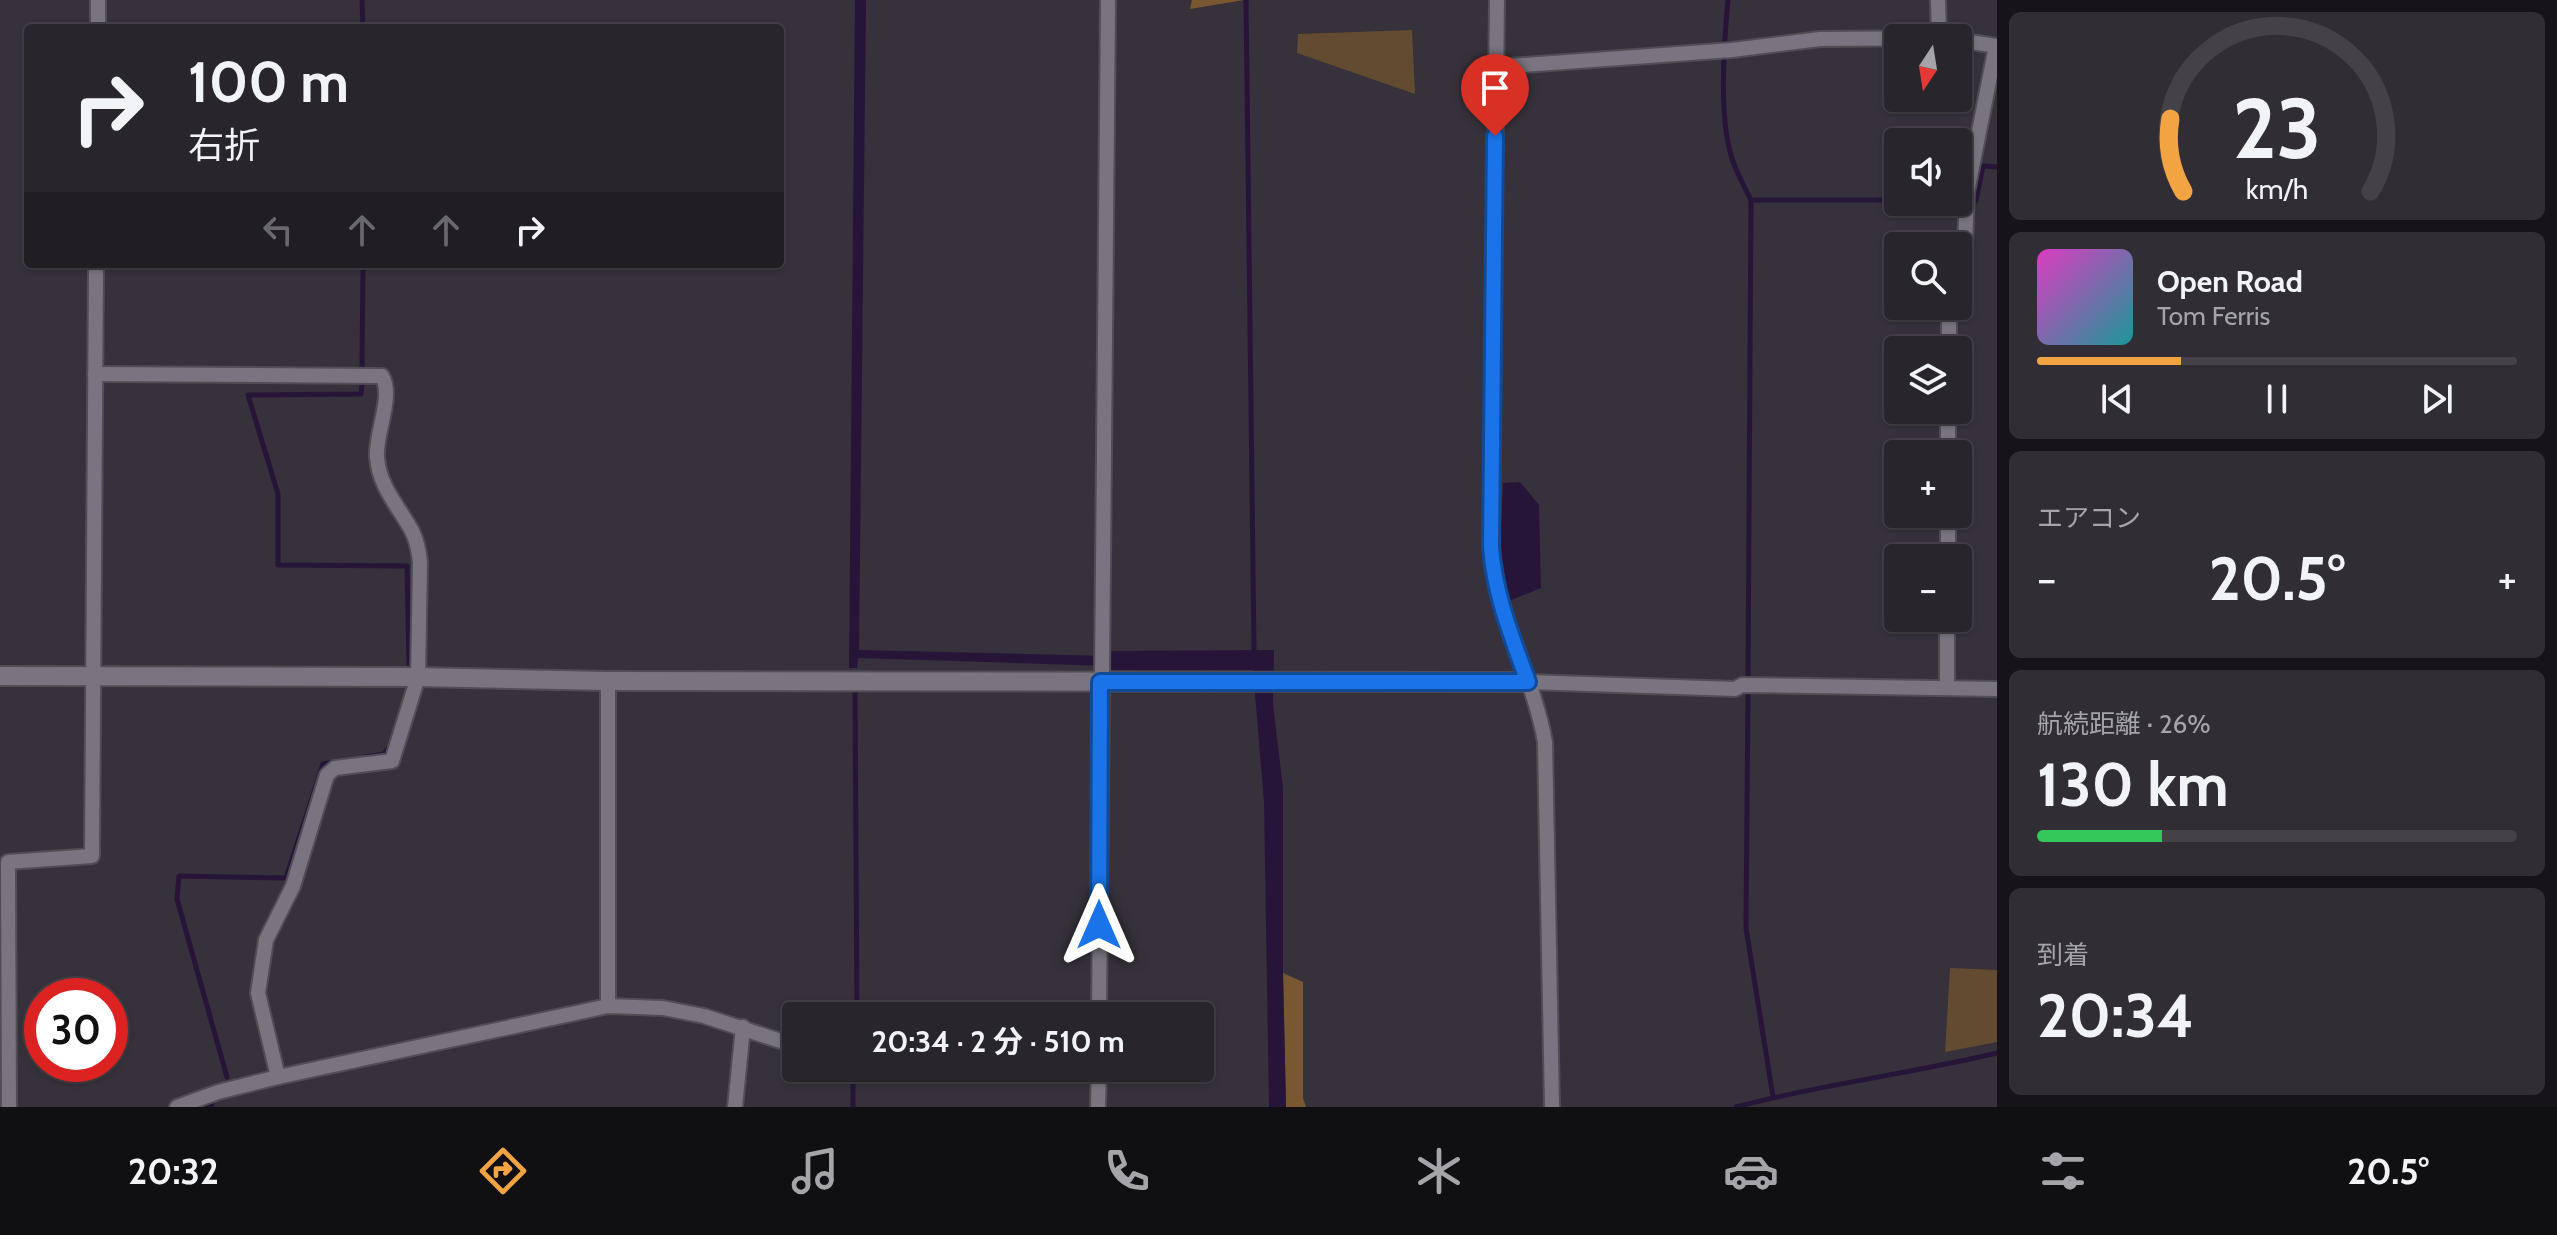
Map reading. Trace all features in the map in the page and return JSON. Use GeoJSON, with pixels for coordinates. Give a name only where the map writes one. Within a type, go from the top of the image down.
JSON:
{"type":"FeatureCollection","features":[{"type":"Feature","properties":{"kind":"street"},"geometry":{"type":"LineString","coordinates":[[98,0],[98,24]]}},
{"type":"Feature","properties":{"kind":"street"},"geometry":{"type":"LineString","coordinates":[[1099,1002],[1108,0]]}},
{"type":"Feature","properties":{"kind":"street"},"geometry":{"type":"LineString","coordinates":[[1497,0],[1491,546],[1493,574],[1500,601],[1539,711],[1545,742],[1552,1107]]}},
{"type":"Feature","properties":{"kind":"street"},"geometry":{"type":"LineString","coordinates":[[1938,0],[1940,24]]}},
{"type":"Feature","properties":{"kind":"street"},"geometry":{"type":"LineString","coordinates":[[1496,67],[1726,51],[1820,39],[1884,38]]}},
{"type":"Feature","properties":{"kind":"street"},"geometry":{"type":"LineString","coordinates":[[1966,232],[1967,200],[1996,46],[1972,42]]}},
{"type":"Feature","properties":{"kind":"street"},"geometry":{"type":"LineString","coordinates":[[9,1107],[8,862],[92,856],[96,268]]}},
{"type":"Feature","properties":{"kind":"street"},"geometry":{"type":"LineString","coordinates":[[95,374],[382,376],[385,381],[385,410],[377,455],[380,475],[393,503],[413,533],[420,562],[418,677],[392,761],[335,768],[327,775],[293,886],[266,940],[258,993],[278,1077]]}},
{"type":"Feature","properties":{"kind":"street"},"geometry":{"type":"LineString","coordinates":[[1947,632],[1947,688]]}},
{"type":"Feature","properties":{"kind":"street"},"geometry":{"type":"LineString","coordinates":[[0,676],[418,677],[608,681],[1528,682],[1735,689],[1742,685],[1997,689]]}},
{"type":"Feature","properties":{"kind":"street"},"geometry":{"type":"LineString","coordinates":[[608,681],[608,1006]]}},
{"type":"Feature","properties":{"kind":"street"},"geometry":{"type":"LineString","coordinates":[[177,1107],[218,1092],[278,1077],[608,1006],[663,1008],[704,1016],[782,1041]]}},
{"type":"Feature","properties":{"kind":"street"},"geometry":{"type":"LineString","coordinates":[[735,1107],[743,1027]]}},
{"type":"Feature","properties":{"kind":"street"},"geometry":{"type":"LineString","coordinates":[[1098,1107],[1099,1082]]}},
{"type":"Feature","properties":{"kind":"shaded area"},"geometry":{"type":"Polygon","coordinates":[[[855,0],[866,0],[859,650],[1108,656],[1109,651],[1274,650],[1273,705],[1283,788],[1286,1107],[1269,1107],[1264,801],[1253,670],[1109,670],[1108,666],[858,658],[857,668],[849,668],[855,0]]]}},
{"type":"Feature","properties":{"kind":"shaded area"},"geometry":{"type":"Polygon","coordinates":[[[1192,0],[1244,0],[1190,9],[1192,0]]]}},
{"type":"Feature","properties":{"kind":"shaded area"},"geometry":{"type":"Polygon","coordinates":[[[1412,30],[1415,94],[1297,53],[1298,34],[1412,30]]]}},
{"type":"Feature","properties":{"kind":"shaded area"},"geometry":{"type":"Polygon","coordinates":[[[1520,482],[1539,505],[1541,588],[1509,601],[1500,549],[1503,483],[1520,482]]]}},
{"type":"Feature","properties":{"kind":"shaded area"},"geometry":{"type":"Polygon","coordinates":[[[1950,968],[1997,970],[1997,1042],[1945,1052],[1950,968]]]}},
{"type":"Feature","properties":{"kind":"shaded area"},"geometry":{"type":"Polygon","coordinates":[[[1283,973],[1303,982],[1303,1098],[1306,1107],[1286,1107],[1283,973]]]}},
{"type":"Feature","properties":{"kind":"waterway"},"geometry":{"type":"LineString","coordinates":[[362,0],[363,24]]}},
{"type":"Feature","properties":{"kind":"waterway"},"geometry":{"type":"LineString","coordinates":[[1246,0],[1254,650]]}},
{"type":"Feature","properties":{"kind":"waterway"},"geometry":{"type":"LineString","coordinates":[[1728,0],[1724,57],[1727,139],[1733,161],[1751,200],[1748,675]]}},
{"type":"Feature","properties":{"kind":"waterway"},"geometry":{"type":"LineString","coordinates":[[1972,201],[1976,201],[1983,166],[1997,167]]}},
{"type":"Feature","properties":{"kind":"waterway"},"geometry":{"type":"LineString","coordinates":[[1751,200],[1884,200]]}},
{"type":"Feature","properties":{"kind":"waterway"},"geometry":{"type":"LineString","coordinates":[[362,367],[363,268]]}},
{"type":"Feature","properties":{"kind":"waterway"},"geometry":{"type":"LineString","coordinates":[[362,385],[361,394],[248,395],[278,494],[278,565],[407,566],[409,665]]}},
{"type":"Feature","properties":{"kind":"waterway"},"geometry":{"type":"LineString","coordinates":[[855,691],[857,1002]]}},
{"type":"Feature","properties":{"kind":"waterway"},"geometry":{"type":"LineString","coordinates":[[1748,694],[1746,928],[1773,1097]]}},
{"type":"Feature","properties":{"kind":"waterway"},"geometry":{"type":"LineString","coordinates":[[365,757],[384,754],[390,746]]}},
{"type":"Feature","properties":{"kind":"waterway"},"geometry":{"type":"LineString","coordinates":[[227,1077],[177,899],[179,876],[286,878],[323,764],[335,762]]}},
{"type":"Feature","properties":{"kind":"waterway"},"geometry":{"type":"LineString","coordinates":[[1736,1107],[1997,1053]]}},
{"type":"Feature","properties":{"kind":"waterway"},"geometry":{"type":"LineString","coordinates":[[853,1082],[853,1107]]}},
{"type":"Feature","properties":{"kind":"waterway"},"geometry":{"type":"LineString","coordinates":[[204,1107],[212,1104]]}},
{"type":"Feature","properties":{"kind":"route"},"geometry":{"type":"LineString","coordinates":[[1099,925],[1100,682],[1528,682],[1500,601],[1493,574],[1491,546],[1495,136]]}}]}
